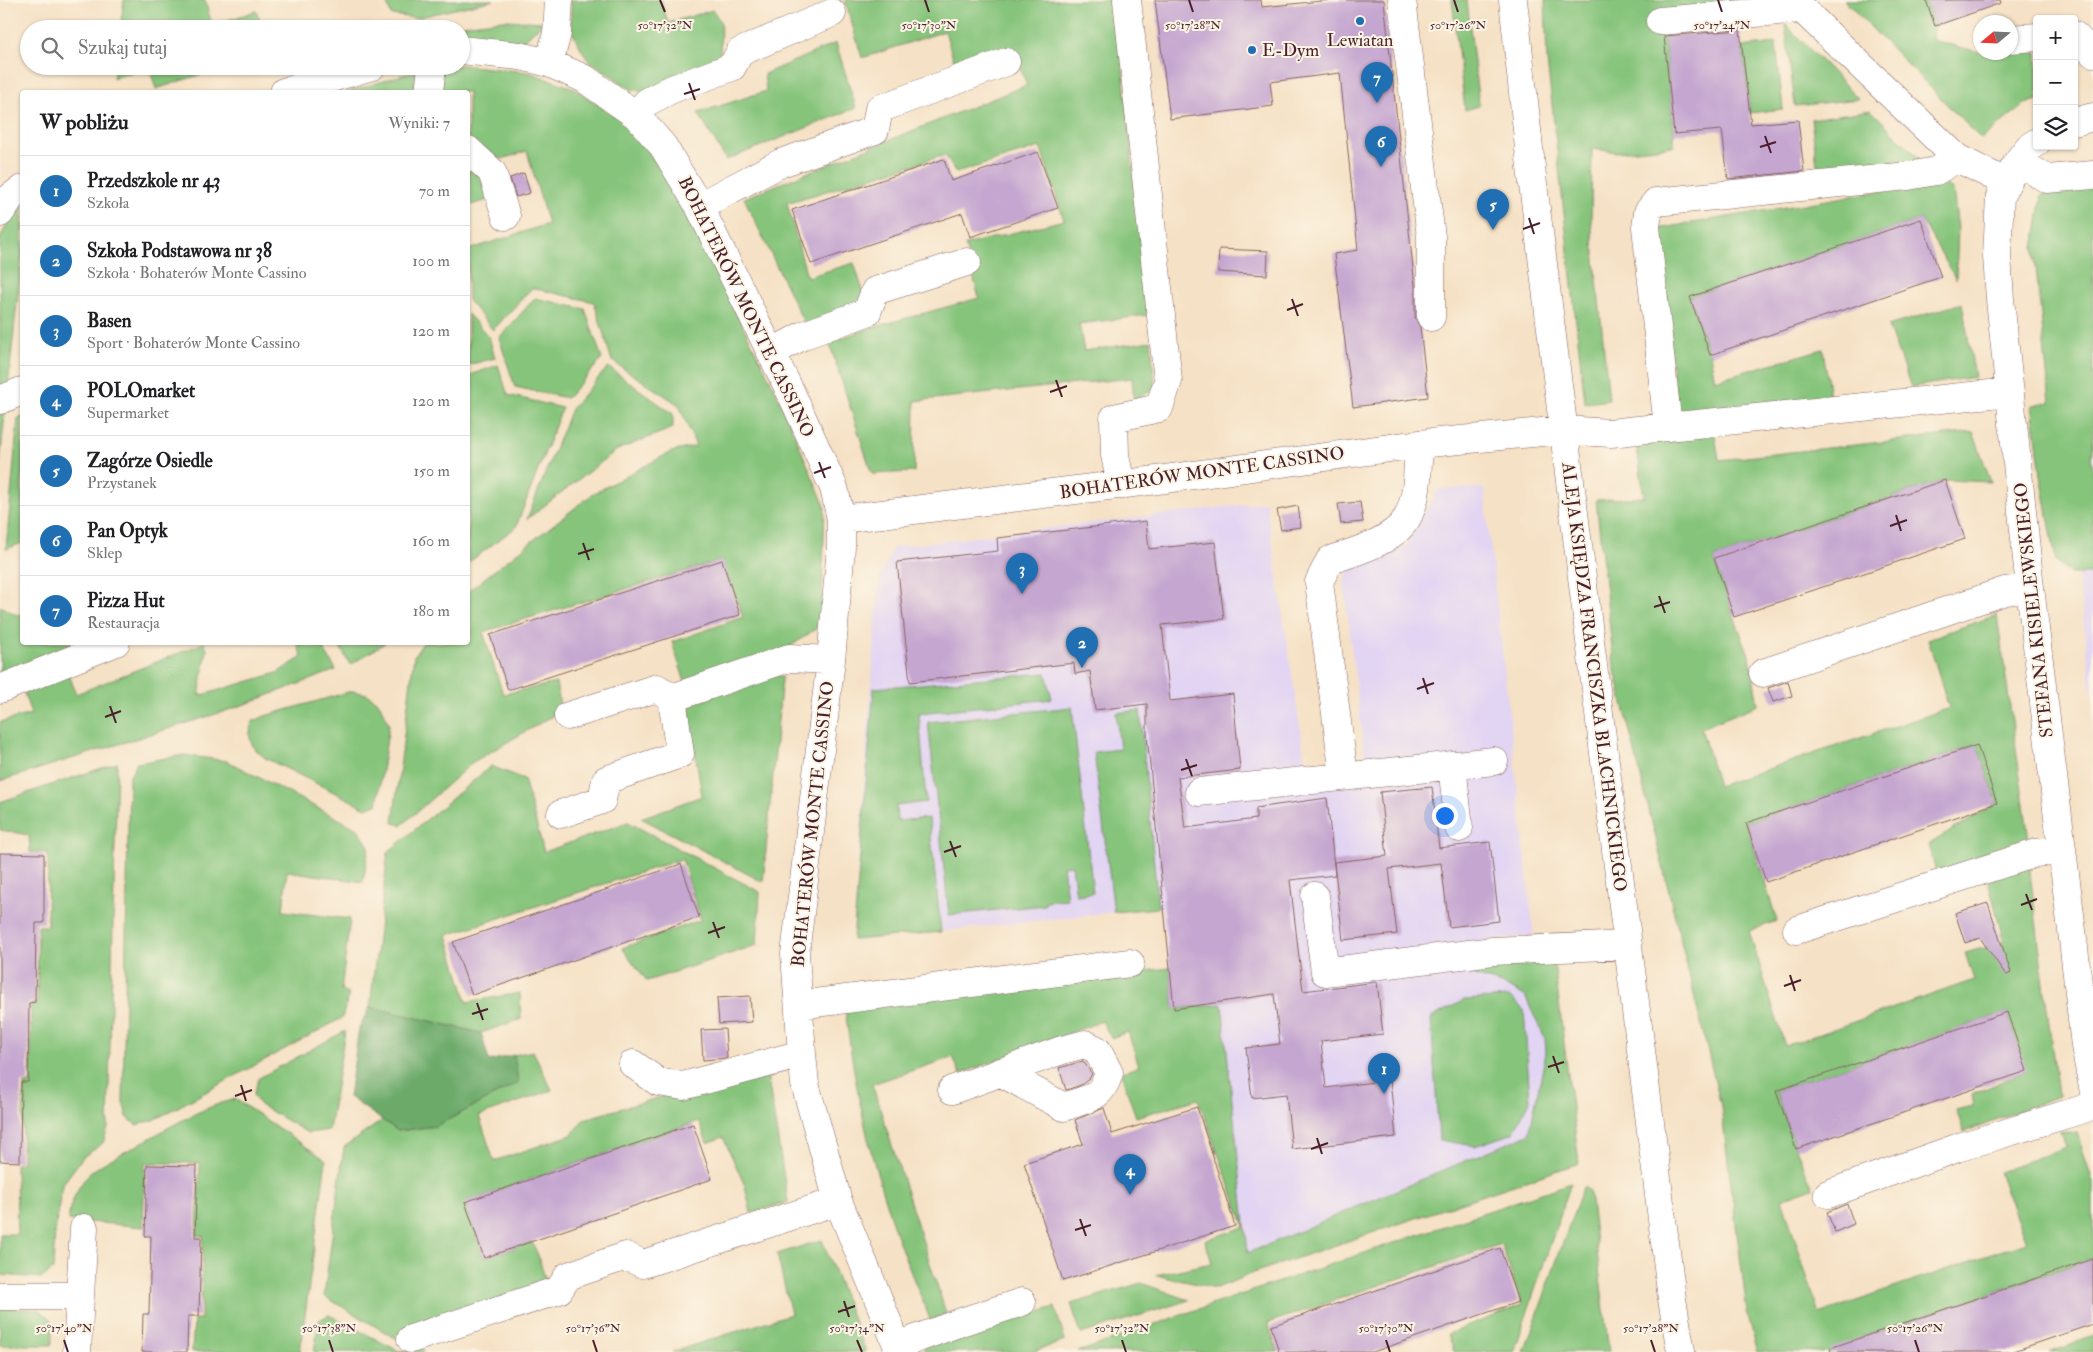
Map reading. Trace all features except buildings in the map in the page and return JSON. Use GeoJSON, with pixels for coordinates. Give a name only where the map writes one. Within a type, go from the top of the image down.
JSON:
{"type":"FeatureCollection","features":[{"type":"Feature","properties":{"kind":"street"},"geometry":{"type":"LineString","coordinates":[[549,62],[557,33],[559,0]]}},
{"type":"Feature","properties":{"kind":"street"},"geometry":{"type":"LineString","coordinates":[[1121,485],[1115,455],[1114,418],[1158,408],[1168,382],[1127,0]]}},
{"type":"Feature","properties":{"kind":"street"},"geometry":{"type":"LineString","coordinates":[[1402,0],[1431,237],[1431,317]]}},
{"type":"Feature","properties":{"kind":"street","name":"ALEJA KSIĘDZA FRANCISZKA BLACHNICKIEGO"},"geometry":{"type":"LineString","coordinates":[[1513,1],[1563,430],[1672,1298],[1681,1352]]}},
{"type":"Feature","properties":{"kind":"street"},"geometry":{"type":"LineString","coordinates":[[1660,20],[1802,9],[1958,158]]}},
{"type":"Feature","properties":{"kind":"street"},"geometry":{"type":"LineString","coordinates":[[636,115],[647,102],[672,89],[732,67],[740,52],[832,13]]}},
{"type":"Feature","properties":{"kind":"street"},"geometry":{"type":"LineString","coordinates":[[2018,38],[2033,37]]}},
{"type":"Feature","properties":{"kind":"street"},"geometry":{"type":"LineString","coordinates":[[2078,39],[2093,53]]}},
{"type":"Feature","properties":{"kind":"street","name":"BOHATERÓW MONTE CASSINO"},"geometry":{"type":"LineString","coordinates":[[470,51],[520,56],[549,62],[586,79],[636,115],[663,146],[699,206],[834,488],[841,519],[841,548],[831,660],[795,954],[802,1054],[805,1084],[838,1200],[899,1349]]}},
{"type":"Feature","properties":{"kind":"street"},"geometry":{"type":"LineString","coordinates":[[699,206],[781,163],[875,130],[879,109],[1006,62]]}},
{"type":"Feature","properties":{"kind":"street"},"geometry":{"type":"LineString","coordinates":[[291,90],[342,75]]}},
{"type":"Feature","properties":{"kind":"street"},"geometry":{"type":"LineString","coordinates":[[429,90],[431,75]]}},
{"type":"Feature","properties":{"kind":"street"},"geometry":{"type":"LineString","coordinates":[[2078,121],[2093,117]]}},
{"type":"Feature","properties":{"kind":"street"},"geometry":{"type":"LineString","coordinates":[[470,152],[492,172],[506,216]]}},
{"type":"Feature","properties":{"kind":"street"},"geometry":{"type":"LineString","coordinates":[[1668,427],[1646,226],[1648,212],[1656,202],[1908,176],[1936,171],[1958,158],[2021,162],[2047,179],[2093,175]]}},
{"type":"Feature","properties":{"kind":"street","name":"STEFANA KISIELEWSKIEGO"},"geometry":{"type":"LineString","coordinates":[[2021,162],[2000,196],[1997,256],[2000,298],[2030,588],[2061,850],[2089,1045],[2093,1088]]}},
{"type":"Feature","properties":{"kind":"street"},"geometry":{"type":"LineString","coordinates":[[0,213],[10,197],[20,190]]}},
{"type":"Feature","properties":{"kind":"street"},"geometry":{"type":"LineString","coordinates":[[771,353],[804,335],[867,312],[875,291],[967,262]]}},
{"type":"Feature","properties":{"kind":"street","name":"BOHATERÓW MONTE CASSINO"},"geometry":{"type":"LineString","coordinates":[[841,519],[1121,485],[1419,444],[1563,430],[1611,433],[2010,392]]}},
{"type":"Feature","properties":{"kind":"street"},"geometry":{"type":"LineString","coordinates":[[0,400],[20,393]]}},
{"type":"Feature","properties":{"kind":"street"},"geometry":{"type":"LineString","coordinates":[[1344,776],[1319,582],[1330,560],[1361,550],[1396,532],[1409,515],[1416,489],[1419,444]]}},
{"type":"Feature","properties":{"kind":"street"},"geometry":{"type":"LineString","coordinates":[[1763,673],[2005,590],[2030,588]]}},
{"type":"Feature","properties":{"kind":"street"},"geometry":{"type":"LineString","coordinates":[[0,689],[109,645]]}},
{"type":"Feature","properties":{"kind":"street"},"geometry":{"type":"LineString","coordinates":[[672,698],[790,658],[831,660]]}},
{"type":"Feature","properties":{"kind":"street"},"geometry":{"type":"LineString","coordinates":[[561,814],[602,800],[606,780],[680,754],[672,698],[657,688],[568,716]]}},
{"type":"Feature","properties":{"kind":"street"},"geometry":{"type":"LineString","coordinates":[[1199,792],[1494,761]]}},
{"type":"Feature","properties":{"kind":"street"},"geometry":{"type":"LineString","coordinates":[[1452,765],[1459,828]]}},
{"type":"Feature","properties":{"kind":"street"},"geometry":{"type":"LineString","coordinates":[[1797,930],[2036,853],[2061,850]]}},
{"type":"Feature","properties":{"kind":"street"},"geometry":{"type":"LineString","coordinates":[[1315,896],[1325,972],[1493,951],[1628,945]]}},
{"type":"Feature","properties":{"kind":"street"},"geometry":{"type":"LineString","coordinates":[[799,1005],[1130,962]]}},
{"type":"Feature","properties":{"kind":"street"},"geometry":{"type":"LineString","coordinates":[[633,1064],[658,1082],[683,1086],[802,1054]]}},
{"type":"Feature","properties":{"kind":"street"},"geometry":{"type":"LineString","coordinates":[[952,1090],[1000,1072]]}},
{"type":"Feature","properties":{"kind":"street"},"geometry":{"type":"LineString","coordinates":[[1828,1194],[1957,1148],[2093,1106]]}},
{"type":"Feature","properties":{"kind":"street"},"geometry":{"type":"LineString","coordinates":[[411,1339],[559,1290],[568,1276],[626,1256],[643,1264],[838,1200]]}},
{"type":"Feature","properties":{"kind":"street"},"geometry":{"type":"LineString","coordinates":[[77,1352],[84,1228]]}},
{"type":"Feature","properties":{"kind":"street"},"geometry":{"type":"LineString","coordinates":[[0,1296],[80,1296]]}},
{"type":"Feature","properties":{"kind":"street"},"geometry":{"type":"LineString","coordinates":[[899,1349],[961,1322],[1022,1302]]}},
{"type":"Feature","properties":{"kind":"shaded area"},"geometry":{"type":"Polygon","coordinates":[[[2093,442],[2093,700],[2062,446],[2093,442]]]}},
{"type":"Feature","properties":{"kind":"shaded area"},"geometry":{"type":"Polygon","coordinates":[[[1484,488],[1534,935],[1389,954],[1443,970],[1476,974],[1502,984],[1525,996],[1545,1039],[1546,1053],[1529,1134],[1248,1253],[1222,1004],[1174,1009],[1162,907],[853,941],[879,579],[894,547],[1266,502],[1310,794],[1375,760],[1364,753],[1344,583],[1348,570],[1406,546],[1438,489],[1484,488]]]}},
{"type":"Feature","properties":{"kind":"green space"},"geometry":{"type":"Polygon","coordinates":[[[124,0],[205,0],[211,20],[121,20],[124,0]]]}},
{"type":"Feature","properties":{"kind":"green space"},"geometry":{"type":"Polygon","coordinates":[[[386,0],[494,0],[416,18],[391,15],[386,0]]]}},
{"type":"Feature","properties":{"kind":"green space"},"geometry":{"type":"Polygon","coordinates":[[[571,0],[661,0],[668,23],[713,10],[721,23],[720,59],[688,95],[632,90],[587,59],[571,30],[571,0]]]}},
{"type":"Feature","properties":{"kind":"green space"},"geometry":{"type":"Polygon","coordinates":[[[845,0],[1116,0],[1148,315],[1079,324],[1084,351],[1151,341],[1155,389],[1134,400],[1132,378],[915,401],[914,472],[872,474],[829,342],[874,327],[979,298],[965,245],[1064,220],[1040,147],[956,173],[945,155],[787,203],[807,277],[854,263],[866,300],[805,325],[744,198],[1027,85],[1012,48],[956,68],[945,31],[862,58],[845,0]]]}},
{"type":"Feature","properties":{"kind":"green space"},"geometry":{"type":"Polygon","coordinates":[[[1452,0],[1467,0],[1479,106],[1465,110],[1452,0]]]}},
{"type":"Feature","properties":{"kind":"green space"},"geometry":{"type":"Polygon","coordinates":[[[1545,0],[1769,0],[1664,34],[1674,146],[1617,152],[1592,149],[1591,220],[1609,400],[1585,403],[1547,60],[1545,0]]]}},
{"type":"Feature","properties":{"kind":"green space"},"geometry":{"type":"Polygon","coordinates":[[[1844,0],[1926,0],[1935,26],[1932,40],[1973,50],[1973,60],[2018,60],[2018,51],[2033,51],[2033,101],[2025,104],[1981,139],[1844,0]]]}},
{"type":"Feature","properties":{"kind":"green space"},"geometry":{"type":"Polygon","coordinates":[[[256,11],[260,20],[228,20],[256,11]]]}},
{"type":"Feature","properties":{"kind":"green space"},"geometry":{"type":"Polygon","coordinates":[[[504,20],[544,22],[523,41],[470,39],[470,24],[504,20]]]}},
{"type":"Feature","properties":{"kind":"green space"},"geometry":{"type":"Polygon","coordinates":[[[1785,24],[1859,99],[1795,106],[1785,24]]]}},
{"type":"Feature","properties":{"kind":"green space"},"geometry":{"type":"Polygon","coordinates":[[[836,43],[856,108],[726,160],[698,113],[766,91],[764,74],[836,43]]]}},
{"type":"Feature","properties":{"kind":"green space"},"geometry":{"type":"Polygon","coordinates":[[[1776,43],[1783,109],[1750,113],[1742,47],[1776,43]]]}},
{"type":"Feature","properties":{"kind":"green space"},"geometry":{"type":"Polygon","coordinates":[[[470,66],[528,72],[574,88],[632,128],[668,180],[775,389],[825,506],[821,625],[781,653],[685,682],[672,642],[743,617],[722,560],[483,632],[503,694],[556,683],[561,711],[473,762],[402,825],[393,823],[414,656],[422,645],[470,645],[470,589],[594,493],[671,452],[696,446],[679,405],[612,361],[594,302],[532,288],[493,330],[470,302],[470,249],[548,224],[527,151],[502,159],[474,146],[470,141],[470,90],[443,90],[441,75],[470,75],[470,66]]]}},
{"type":"Feature","properties":{"kind":"green space"},"geometry":{"type":"Polygon","coordinates":[[[152,75],[199,75],[156,89],[152,75]]]}},
{"type":"Feature","properties":{"kind":"green space"},"geometry":{"type":"Polygon","coordinates":[[[403,75],[416,75],[414,90],[354,90],[403,75]]]}},
{"type":"Feature","properties":{"kind":"green space"},"geometry":{"type":"Polygon","coordinates":[[[1871,110],[1923,162],[1818,172],[1811,119],[1871,110]]]}},
{"type":"Feature","properties":{"kind":"green space"},"geometry":{"type":"Polygon","coordinates":[[[470,163],[482,173],[491,199],[470,205],[470,163]]]}},
{"type":"Feature","properties":{"kind":"green space"},"geometry":{"type":"Polygon","coordinates":[[[1939,181],[1953,189],[1958,229],[1956,279],[1921,219],[1690,297],[1710,355],[1715,380],[1823,349],[1830,397],[1677,413],[1657,229],[1939,181]]]}},
{"type":"Feature","properties":{"kind":"green space"},"geometry":{"type":"Polygon","coordinates":[[[2093,185],[2093,454],[2091,454],[2093,471],[2093,574],[2071,574],[2056,561],[2041,475],[2032,405],[2050,402],[2034,248],[2042,195],[2068,186],[2093,185]]]}},
{"type":"Feature","properties":{"kind":"green space"},"geometry":{"type":"Polygon","coordinates":[[[20,206],[20,274],[0,462],[0,239],[13,211],[20,206]]]}},
{"type":"Feature","properties":{"kind":"green space"},"geometry":{"type":"Polygon","coordinates":[[[535,298],[585,309],[602,359],[567,398],[515,387],[499,338],[535,298]]]}},
{"type":"Feature","properties":{"kind":"green space"},"geometry":{"type":"Polygon","coordinates":[[[1962,303],[1975,377],[1911,387],[1888,326],[1962,303]]]}},
{"type":"Feature","properties":{"kind":"green space"},"geometry":{"type":"Polygon","coordinates":[[[470,316],[489,337],[495,358],[470,364],[470,316]]]}},
{"type":"Feature","properties":{"kind":"green space"},"geometry":{"type":"Polygon","coordinates":[[[498,365],[508,395],[562,408],[516,527],[470,562],[470,375],[498,365]]]}},
{"type":"Feature","properties":{"kind":"green space"},"geometry":{"type":"Polygon","coordinates":[[[608,367],[673,414],[673,428],[617,450],[527,519],[571,409],[608,367]]]}},
{"type":"Feature","properties":{"kind":"green space"},"geometry":{"type":"Polygon","coordinates":[[[18,418],[20,418],[20,544],[6,549],[18,418]]]}},
{"type":"Feature","properties":{"kind":"green space"},"geometry":{"type":"Polygon","coordinates":[[[1973,432],[1991,482],[1944,480],[1714,558],[1750,657],[1758,705],[1701,728],[1718,786],[1949,708],[1928,639],[1997,615],[2030,847],[1938,878],[1928,845],[1997,803],[1977,745],[1746,823],[1777,921],[1749,931],[1785,1046],[1974,980],[1965,953],[2004,943],[1987,876],[2029,864],[2058,1096],[1964,1132],[1956,1110],[1973,1106],[1971,1095],[2026,1071],[2007,1012],[1776,1091],[1796,1149],[1813,1188],[1782,1199],[1819,1314],[2026,1242],[1999,1172],[2066,1147],[2061,1131],[2077,1133],[2093,1182],[2093,1258],[1860,1338],[1864,1352],[1758,1352],[1747,1312],[1721,1106],[1614,666],[1596,500],[1644,497],[1636,440],[1715,435],[1719,460],[1973,432]]]}},
{"type":"Feature","properties":{"kind":"green space"},"geometry":{"type":"Polygon","coordinates":[[[0,606],[17,615],[20,614],[20,645],[87,645],[0,678],[0,606]]]}},
{"type":"Feature","properties":{"kind":"green space"},"geometry":{"type":"Polygon","coordinates":[[[199,645],[205,645],[207,649],[199,696],[277,673],[302,657],[298,645],[321,645],[336,670],[232,709],[0,781],[0,722],[31,714],[22,687],[69,674],[76,694],[199,645]]]}},
{"type":"Feature","properties":{"kind":"green space"},"geometry":{"type":"Polygon","coordinates":[[[339,645],[382,645],[350,665],[339,645]]]}},
{"type":"Feature","properties":{"kind":"green space"},"geometry":{"type":"Polygon","coordinates":[[[763,671],[782,677],[763,882],[641,818],[702,796],[687,698],[763,671]]]}},
{"type":"Feature","properties":{"kind":"green space"},"geometry":{"type":"Polygon","coordinates":[[[1046,673],[1052,699],[919,713],[926,802],[896,806],[897,821],[929,818],[941,932],[853,940],[874,688],[1046,673]]]}},
{"type":"Feature","properties":{"kind":"green space"},"geometry":{"type":"Polygon","coordinates":[[[352,691],[367,694],[379,703],[389,725],[377,804],[366,808],[265,758],[256,750],[250,739],[252,722],[265,716],[352,691]]]}},
{"type":"Feature","properties":{"kind":"green space"},"geometry":{"type":"Polygon","coordinates":[[[1072,707],[1093,893],[1076,895],[1072,865],[1063,866],[1067,899],[1045,901],[1045,905],[949,915],[928,722],[1072,707]]]}},
{"type":"Feature","properties":{"kind":"green space"},"geometry":{"type":"Polygon","coordinates":[[[1140,710],[1158,908],[1114,912],[1094,752],[1120,749],[1116,713],[1140,710]]]}},
{"type":"Feature","properties":{"kind":"green space"},"geometry":{"type":"Polygon","coordinates":[[[184,755],[227,761],[358,829],[369,846],[363,882],[287,871],[283,911],[350,919],[341,991],[349,994],[342,1018],[154,1120],[136,1125],[127,1117],[123,1102],[129,778],[137,763],[184,755]]]}},
{"type":"Feature","properties":{"kind":"green space"},"geometry":{"type":"Polygon","coordinates":[[[117,763],[108,1128],[103,1143],[83,1157],[62,1185],[55,1230],[53,1270],[41,1278],[0,1275],[0,1234],[17,1234],[16,1164],[22,1163],[24,1084],[31,1083],[31,1004],[37,1004],[38,926],[47,926],[48,853],[30,852],[29,835],[0,830],[0,802],[117,763]]]}},
{"type":"Feature","properties":{"kind":"green space"},"geometry":{"type":"Polygon","coordinates":[[[491,766],[524,779],[544,852],[628,822],[760,892],[757,945],[647,981],[622,948],[701,920],[682,859],[447,935],[467,1002],[520,993],[521,1019],[481,1033],[370,1007],[388,852],[491,766]]]}},
{"type":"Feature","properties":{"kind":"green space"},"geometry":{"type":"Polygon","coordinates":[[[1473,959],[1554,963],[1579,1163],[1253,1273],[1217,1288],[1155,1275],[1212,1263],[1205,1240],[1245,1227],[1198,1099],[1136,1117],[1121,1073],[1139,1066],[1128,1032],[1111,1038],[1102,1021],[960,1074],[953,1057],[872,1084],[946,1313],[931,1322],[895,1232],[875,1167],[857,1088],[845,1007],[1170,968],[1174,1009],[1222,1004],[1248,1253],[1529,1134],[1546,1053],[1545,1039],[1525,996],[1502,984],[1468,974],[1473,959]]]}},
{"type":"Feature","properties":{"kind":"green space"},"geometry":{"type":"Polygon","coordinates":[[[1510,997],[1524,1010],[1530,1101],[1513,1133],[1475,1146],[1439,1140],[1431,1018],[1464,1000],[1510,997]]]}},
{"type":"Feature","properties":{"kind":"green space"},"geometry":{"type":"Polygon","coordinates":[[[370,1007],[481,1033],[489,1061],[514,1055],[518,1083],[436,1126],[398,1131],[349,1097],[359,1028],[370,1007]]]}},
{"type":"Feature","properties":{"kind":"green space"},"geometry":{"type":"Polygon","coordinates":[[[345,1031],[329,1130],[308,1133],[260,1105],[253,1095],[259,1078],[345,1031]]]}},
{"type":"Feature","properties":{"kind":"green space"},"geometry":{"type":"Polygon","coordinates":[[[533,1051],[552,1090],[479,1116],[494,1161],[571,1135],[584,1119],[766,1067],[788,1202],[751,1213],[745,1186],[723,1137],[707,1143],[699,1121],[465,1202],[484,1258],[532,1242],[546,1281],[395,1338],[324,1296],[344,1147],[383,1120],[398,1131],[436,1126],[518,1083],[514,1055],[533,1051]]]}},
{"type":"Feature","properties":{"kind":"green space"},"geometry":{"type":"Polygon","coordinates":[[[235,1099],[326,1160],[300,1352],[192,1352],[194,1319],[201,1319],[203,1236],[197,1235],[200,1163],[145,1163],[143,1227],[68,1220],[72,1202],[77,1191],[88,1175],[99,1166],[196,1113],[235,1099]]]}},
{"type":"Feature","properties":{"kind":"green space"},"geometry":{"type":"Polygon","coordinates":[[[1571,1183],[1514,1352],[1454,1352],[1448,1334],[1522,1305],[1501,1244],[1268,1323],[1278,1352],[1078,1352],[1190,1312],[1571,1183]]]}},
{"type":"Feature","properties":{"kind":"green space"},"geometry":{"type":"Polygon","coordinates":[[[1583,1187],[1586,1187],[1590,1193],[1609,1352],[1524,1352],[1583,1187]]]}},
{"type":"Feature","properties":{"kind":"green space"},"geometry":{"type":"Polygon","coordinates":[[[822,1240],[866,1352],[672,1352],[791,1314],[777,1254],[822,1240]]]}},
{"type":"Feature","properties":{"kind":"green space"},"geometry":{"type":"Polygon","coordinates":[[[1141,1283],[1189,1300],[1081,1334],[1071,1304],[1141,1283]]]}},
{"type":"Feature","properties":{"kind":"green space"},"geometry":{"type":"Polygon","coordinates":[[[1055,1307],[1065,1341],[1032,1352],[924,1352],[925,1346],[1055,1307]]]}},
{"type":"Feature","properties":{"kind":"green space"},"geometry":{"type":"Polygon","coordinates":[[[0,1308],[40,1310],[52,1320],[52,1345],[0,1345],[0,1308]]]}},
{"type":"Feature","properties":{"kind":"green space"},"geometry":{"type":"Polygon","coordinates":[[[329,1315],[399,1351],[421,1348],[425,1352],[314,1352],[319,1320],[329,1315]]]}},
{"type":"Feature","properties":{"kind":"green space"},"geometry":{"type":"Polygon","coordinates":[[[2093,1336],[2093,1352],[2049,1352],[2093,1336]]]}},
{"type":"Feature","properties":{"kind":"place","name":"Lewiatan"},"geometry":{"type":"Point","coordinates":[1360,21]}},
{"type":"Feature","properties":{"kind":"place","name":"E-Dym"},"geometry":{"type":"Point","coordinates":[1252,50]}},
{"type":"Feature","properties":{"kind":"place","name":"Pizza Hut"},"geometry":{"type":"Point","coordinates":[1377,103]}},
{"type":"Feature","properties":{"kind":"place","name":"Pan Optyk"},"geometry":{"type":"Point","coordinates":[1381,167]}},
{"type":"Feature","properties":{"kind":"place","name":"Zagórze Osiedle"},"geometry":{"type":"Point","coordinates":[1493,230]}},
{"type":"Feature","properties":{"kind":"place","name":"Basen"},"geometry":{"type":"Point","coordinates":[1022,594]}},
{"type":"Feature","properties":{"kind":"place","name":"Szkoła Podstawowa nr 38"},"geometry":{"type":"Point","coordinates":[1082,668]}},
{"type":"Feature","properties":{"kind":"place","name":"Przedszkole nr 43"},"geometry":{"type":"Point","coordinates":[1384,1094]}},
{"type":"Feature","properties":{"kind":"place","name":"POLOmarket"},"geometry":{"type":"Point","coordinates":[1130,1195]}}]}
